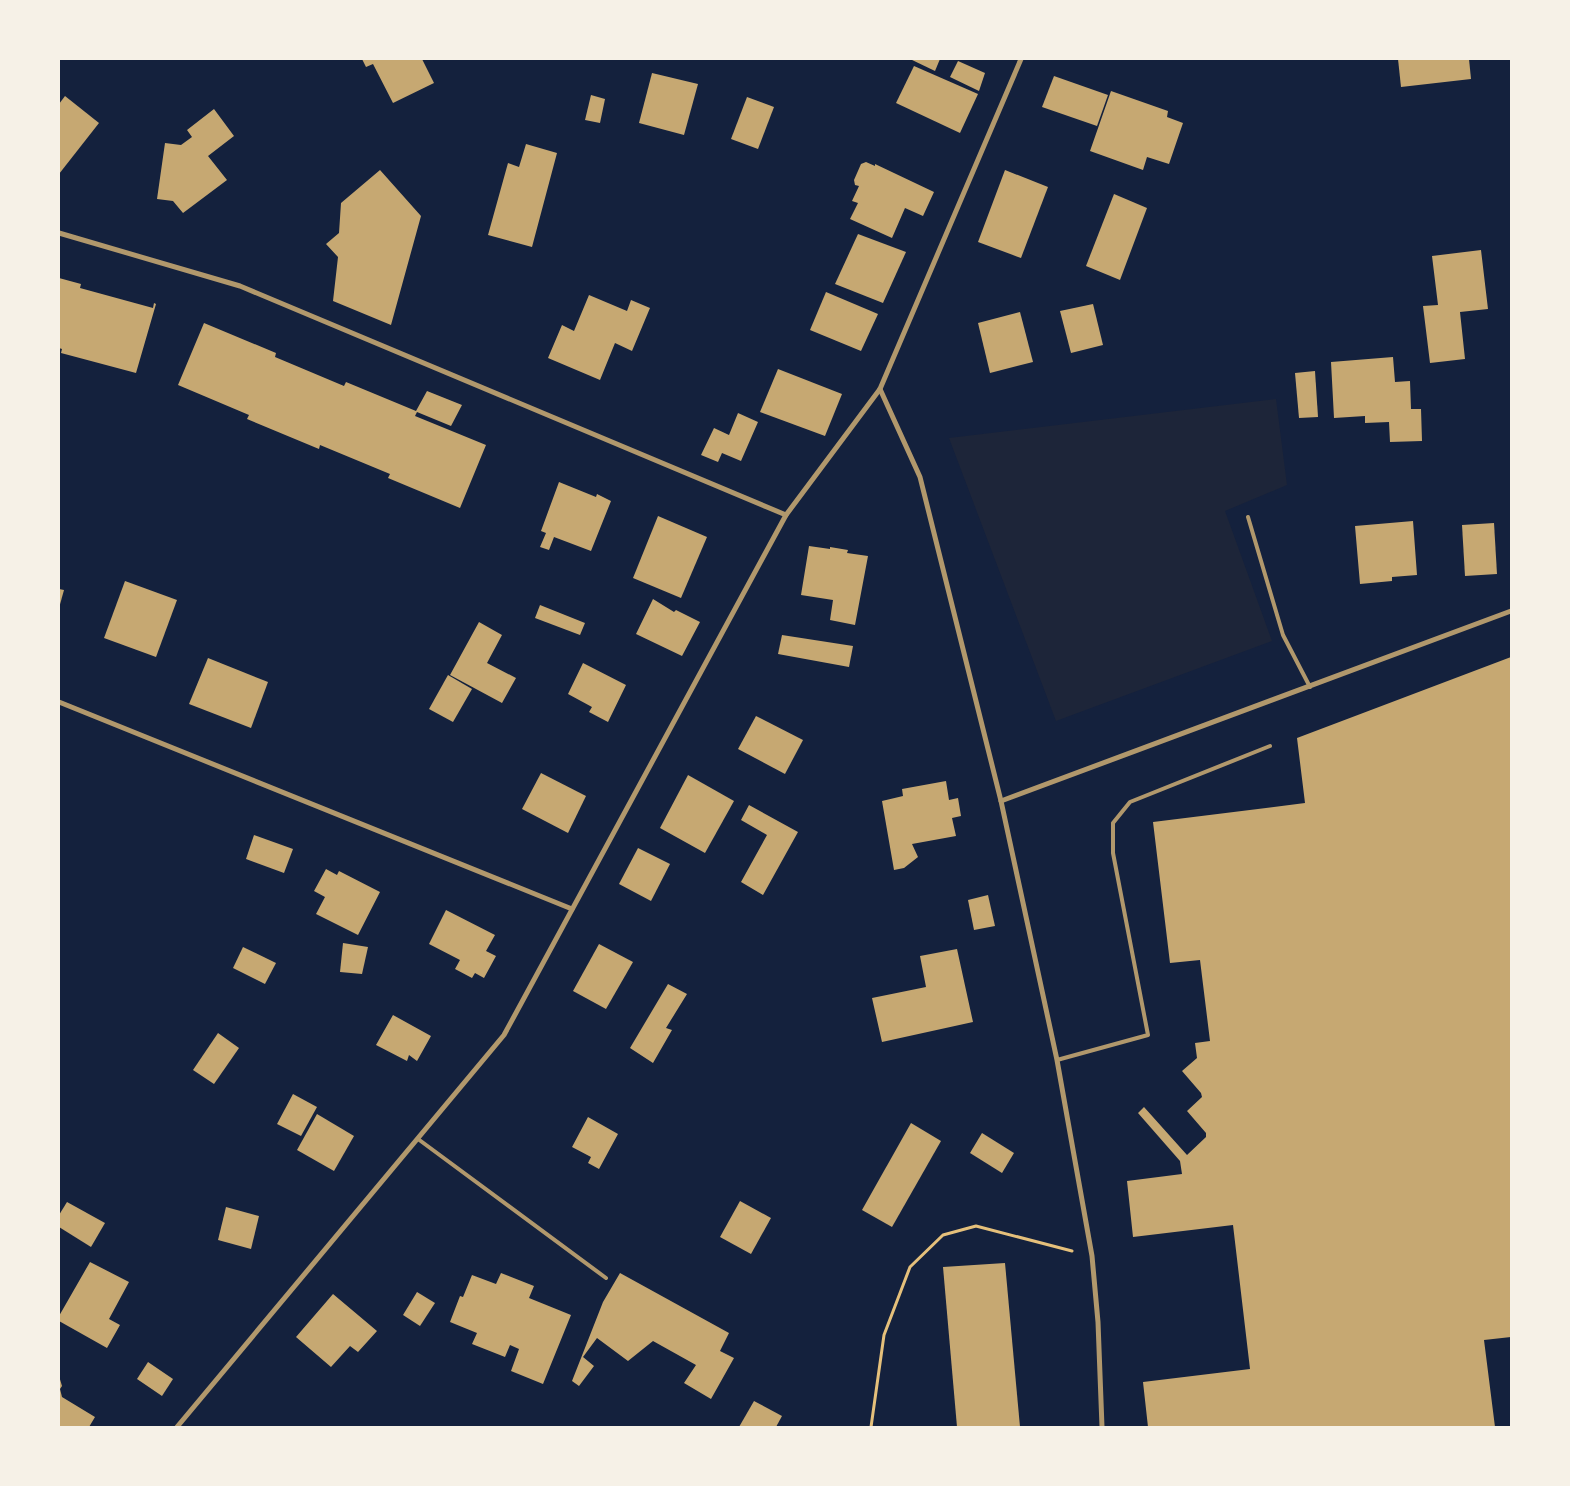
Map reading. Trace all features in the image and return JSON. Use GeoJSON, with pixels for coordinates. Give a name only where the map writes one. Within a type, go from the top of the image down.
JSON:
{"type":"FeatureCollection","features":[{"type":"Feature","properties":{"kind":"street"},"geometry":{"type":"LineString","coordinates":[[177,1427],[504,1034],[786,515],[880,389],[1021,59]]}},
{"type":"Feature","properties":{"kind":"street"},"geometry":{"type":"LineString","coordinates":[[59,232],[240,286],[786,515]]}},
{"type":"Feature","properties":{"kind":"street"},"geometry":{"type":"LineString","coordinates":[[880,389],[920,477],[1001,801],[1058,1060],[1092,1256],[1098,1322],[1102,1427]]}},
{"type":"Feature","properties":{"kind":"street"},"geometry":{"type":"LineString","coordinates":[[1001,801],[1511,611]]}},
{"type":"Feature","properties":{"kind":"street"},"geometry":{"type":"LineString","coordinates":[[59,702],[572,909]]}},
{"type":"Feature","properties":{"kind":"lane"},"geometry":{"type":"LineString","coordinates":[[1248,517],[1283,634],[1310,687]]}},
{"type":"Feature","properties":{"kind":"lane"},"geometry":{"type":"LineString","coordinates":[[1058,1060],[1148,1035],[1113,853],[1114,824],[1130,802],[1270,746]]}},
{"type":"Feature","properties":{"kind":"lane"},"geometry":{"type":"LineString","coordinates":[[418,1139],[606,1278]]}},
{"type":"Feature","properties":{"kind":"path"},"geometry":{"type":"LineString","coordinates":[[871,1427],[884,1336],[910,1267],[943,1235],[976,1226],[1092,1256]]}},
{"type":"Feature","properties":{"kind":"shaded area"},"geometry":{"type":"Polygon","coordinates":[[[1276,399],[1287,485],[1225,511],[1272,641],[1056,721],[949,438],[1276,399]]]}},
{"type":"Feature","properties":{"kind":"building"},"geometry":{"type":"Polygon","coordinates":[[[362,59],[422,59],[434,83],[393,103],[373,64],[366,67],[362,59]]]}},
{"type":"Feature","properties":{"kind":"building"},"geometry":{"type":"Polygon","coordinates":[[[910,59],[940,59],[935,71],[910,59]]]}},
{"type":"Feature","properties":{"kind":"building"},"geometry":{"type":"Polygon","coordinates":[[[1398,59],[1469,59],[1471,79],[1401,87],[1398,59]]]}},
{"type":"Feature","properties":{"kind":"building"},"geometry":{"type":"Polygon","coordinates":[[[958,61],[985,73],[979,91],[950,77],[958,61]]]}},
{"type":"Feature","properties":{"kind":"building"},"geometry":{"type":"Polygon","coordinates":[[[914,66],[978,94],[960,133],[896,103],[914,66]]]}},
{"type":"Feature","properties":{"kind":"building"},"geometry":{"type":"Polygon","coordinates":[[[652,73],[698,84],[684,135],[639,123],[652,73]]]}},
{"type":"Feature","properties":{"kind":"building"},"geometry":{"type":"Polygon","coordinates":[[[1054,76],[1108,95],[1097,126],[1042,107],[1054,76]]]}},
{"type":"Feature","properties":{"kind":"building"},"geometry":{"type":"Polygon","coordinates":[[[1111,91],[1168,111],[1167,117],[1183,123],[1169,164],[1147,157],[1143,170],[1090,151],[1111,91]]]}},
{"type":"Feature","properties":{"kind":"building"},"geometry":{"type":"Polygon","coordinates":[[[591,95],[605,99],[600,123],[585,120],[591,95]]]}},
{"type":"Feature","properties":{"kind":"building"},"geometry":{"type":"Polygon","coordinates":[[[65,96],[99,123],[59,174],[59,104],[65,96]]]}},
{"type":"Feature","properties":{"kind":"building"},"geometry":{"type":"Polygon","coordinates":[[[747,97],[774,107],[758,149],[731,139],[747,97]]]}},
{"type":"Feature","properties":{"kind":"building"},"geometry":{"type":"Polygon","coordinates":[[[214,109],[234,136],[208,156],[227,180],[183,213],[173,201],[157,199],[165,143],[181,145],[192,137],[187,130],[214,109]]]}},
{"type":"Feature","properties":{"kind":"building"},"geometry":{"type":"Polygon","coordinates":[[[526,144],[557,153],[532,247],[488,235],[508,163],[519,167],[526,144]]]}},
{"type":"Feature","properties":{"kind":"building"},"geometry":{"type":"Polygon","coordinates":[[[866,162],[875,166],[875,164],[934,192],[923,216],[905,208],[892,238],[850,219],[858,203],[852,201],[859,186],[855,185],[854,180],[861,164],[866,162]]]}},
{"type":"Feature","properties":{"kind":"building"},"geometry":{"type":"Polygon","coordinates":[[[380,170],[421,216],[391,325],[333,301],[338,257],[326,244],[339,233],[341,203],[380,170]]]}},
{"type":"Feature","properties":{"kind":"building"},"geometry":{"type":"Polygon","coordinates":[[[1005,170],[1048,187],[1021,258],[978,242],[1005,170]]]}},
{"type":"Feature","properties":{"kind":"building"},"geometry":{"type":"Polygon","coordinates":[[[1114,194],[1147,208],[1120,280],[1086,266],[1114,194]]]}},
{"type":"Feature","properties":{"kind":"building"},"geometry":{"type":"Polygon","coordinates":[[[858,234],[906,252],[883,303],[835,284],[858,234]]]}},
{"type":"Feature","properties":{"kind":"building"},"geometry":{"type":"Polygon","coordinates":[[[1481,250],[1488,309],[1460,312],[1465,359],[1430,363],[1423,306],[1438,305],[1432,256],[1481,250]]]}},
{"type":"Feature","properties":{"kind":"building"},"geometry":{"type":"Polygon","coordinates":[[[59,278],[81,284],[80,288],[153,308],[154,303],[156,304],[136,373],[61,353],[62,349],[59,348],[59,278]]]}},
{"type":"Feature","properties":{"kind":"building"},"geometry":{"type":"Polygon","coordinates":[[[826,292],[878,314],[861,351],[810,330],[826,292]]]}},
{"type":"Feature","properties":{"kind":"building"},"geometry":{"type":"Polygon","coordinates":[[[589,295],[627,311],[631,300],[650,308],[632,351],[615,343],[600,380],[548,358],[562,325],[574,331],[589,295]]]}},
{"type":"Feature","properties":{"kind":"building"},"geometry":{"type":"Polygon","coordinates":[[[1093,304],[1103,345],[1071,353],[1060,311],[1093,304]]]}},
{"type":"Feature","properties":{"kind":"building"},"geometry":{"type":"Polygon","coordinates":[[[1020,312],[1033,362],[990,373],[978,323],[1020,312]]]}},
{"type":"Feature","properties":{"kind":"building"},"geometry":{"type":"Polygon","coordinates":[[[204,323],[276,353],[275,357],[344,386],[346,382],[416,411],[427,391],[462,405],[451,426],[417,412],[415,416],[486,445],[460,508],[388,478],[390,474],[320,445],[319,449],[247,419],[249,415],[178,385],[204,323]]]}},
{"type":"Feature","properties":{"kind":"building"},"geometry":{"type":"Polygon","coordinates":[[[1393,357],[1395,382],[1410,381],[1411,409],[1421,409],[1422,441],[1390,442],[1389,422],[1365,423],[1365,416],[1334,418],[1331,362],[1393,357]]]}},
{"type":"Feature","properties":{"kind":"building"},"geometry":{"type":"Polygon","coordinates":[[[778,369],[842,394],[825,436],[760,412],[778,369]]]}},
{"type":"Feature","properties":{"kind":"building"},"geometry":{"type":"Polygon","coordinates":[[[1315,371],[1318,417],[1299,418],[1295,373],[1315,371]]]}},
{"type":"Feature","properties":{"kind":"building"},"geometry":{"type":"Polygon","coordinates":[[[738,413],[758,422],[741,461],[722,453],[718,462],[701,455],[714,428],[729,435],[738,413]]]}},
{"type":"Feature","properties":{"kind":"building"},"geometry":{"type":"Polygon","coordinates":[[[559,482],[596,497],[597,494],[611,501],[591,551],[554,537],[549,550],[540,547],[546,533],[541,531],[559,482]]]}},
{"type":"Feature","properties":{"kind":"building"},"geometry":{"type":"Polygon","coordinates":[[[658,516],[707,537],[681,598],[633,578],[658,516]]]}},
{"type":"Feature","properties":{"kind":"building"},"geometry":{"type":"Polygon","coordinates":[[[1413,521],[1417,575],[1392,577],[1392,581],[1360,584],[1355,526],[1413,521]]]}},
{"type":"Feature","properties":{"kind":"building"},"geometry":{"type":"Polygon","coordinates":[[[1494,523],[1497,574],[1465,576],[1462,525],[1494,523]]]}},
{"type":"Feature","properties":{"kind":"building"},"geometry":{"type":"Polygon","coordinates":[[[809,546],[848,550],[847,553],[868,556],[855,625],[830,620],[833,600],[801,595],[809,546]]]}},
{"type":"Feature","properties":{"kind":"building"},"geometry":{"type":"Polygon","coordinates":[[[125,581],[177,600],[156,657],[104,638],[125,581]]]}},
{"type":"Feature","properties":{"kind":"building"},"geometry":{"type":"Polygon","coordinates":[[[59,589],[64,590],[59,608],[59,589]]]}},
{"type":"Feature","properties":{"kind":"building"},"geometry":{"type":"Polygon","coordinates":[[[653,599],[674,612],[676,610],[700,622],[682,656],[636,634],[653,599]]]}},
{"type":"Feature","properties":{"kind":"building"},"geometry":{"type":"Polygon","coordinates":[[[540,605],[585,623],[580,635],[535,618],[540,605]]]}},
{"type":"Feature","properties":{"kind":"building"},"geometry":{"type":"Polygon","coordinates":[[[479,622],[502,635],[487,663],[516,678],[502,703],[450,675],[479,622]]]}},
{"type":"Feature","properties":{"kind":"building"},"geometry":{"type":"Polygon","coordinates":[[[782,635],[853,646],[849,667],[778,654],[782,635]]]}},
{"type":"Feature","properties":{"kind":"building"},"geometry":{"type":"Polygon","coordinates":[[[1511,657],[1511,1337],[1484,1340],[1495,1427],[1148,1427],[1143,1382],[1250,1369],[1233,1225],[1133,1237],[1127,1181],[1182,1174],[1180,1161],[1138,1113],[1144,1107],[1187,1155],[1206,1137],[1206,1133],[1187,1111],[1202,1097],[1201,1093],[1182,1071],[1197,1058],[1195,1043],[1210,1041],[1200,960],[1170,963],[1153,822],[1305,803],[1297,738],[1511,657]]]}},
{"type":"Feature","properties":{"kind":"building"},"geometry":{"type":"Polygon","coordinates":[[[208,658],[268,682],[251,728],[189,704],[208,658]]]}},
{"type":"Feature","properties":{"kind":"building"},"geometry":{"type":"Polygon","coordinates":[[[583,663],[626,685],[608,722],[589,712],[592,707],[568,694],[583,663]]]}},
{"type":"Feature","properties":{"kind":"building"},"geometry":{"type":"Polygon","coordinates":[[[448,675],[472,689],[453,722],[429,709],[448,675]]]}},
{"type":"Feature","properties":{"kind":"building"},"geometry":{"type":"Polygon","coordinates":[[[756,716],[803,740],[785,774],[738,749],[756,716]]]}},
{"type":"Feature","properties":{"kind":"building"},"geometry":{"type":"Polygon","coordinates":[[[541,773],[586,796],[568,833],[522,809],[541,773]]]}},
{"type":"Feature","properties":{"kind":"building"},"geometry":{"type":"Polygon","coordinates":[[[688,775],[734,801],[705,853],[660,828],[688,775]]]}},
{"type":"Feature","properties":{"kind":"building"},"geometry":{"type":"Polygon","coordinates":[[[946,781],[949,800],[958,798],[961,816],[952,818],[956,836],[912,844],[918,857],[904,868],[894,870],[882,801],[903,796],[902,789],[946,781]]]}},
{"type":"Feature","properties":{"kind":"building"},"geometry":{"type":"Polygon","coordinates":[[[749,805],[798,832],[763,895],[741,882],[767,835],[741,820],[749,805]]]}},
{"type":"Feature","properties":{"kind":"building"},"geometry":{"type":"Polygon","coordinates":[[[254,835],[293,849],[284,873],[246,859],[254,835]]]}},
{"type":"Feature","properties":{"kind":"building"},"geometry":{"type":"Polygon","coordinates":[[[638,848],[670,864],[651,901],[619,884],[638,848]]]}},
{"type":"Feature","properties":{"kind":"building"},"geometry":{"type":"Polygon","coordinates":[[[326,869],[337,875],[339,871],[380,892],[358,935],[316,914],[325,897],[314,891],[326,869]]]}},
{"type":"Feature","properties":{"kind":"building"},"geometry":{"type":"Polygon","coordinates":[[[988,895],[995,926],[974,930],[968,900],[988,895]]]}},
{"type":"Feature","properties":{"kind":"building"},"geometry":{"type":"Polygon","coordinates":[[[446,910],[495,935],[486,951],[496,956],[484,978],[475,973],[472,978],[455,969],[460,960],[429,944],[446,910]]]}},
{"type":"Feature","properties":{"kind":"building"},"geometry":{"type":"Polygon","coordinates":[[[343,943],[368,947],[362,974],[340,972],[343,943]]]}},
{"type":"Feature","properties":{"kind":"building"},"geometry":{"type":"Polygon","coordinates":[[[599,944],[633,962],[606,1009],[573,991],[599,944]]]}},
{"type":"Feature","properties":{"kind":"building"},"geometry":{"type":"Polygon","coordinates":[[[243,947],[276,963],[265,984],[233,968],[243,947]]]}},
{"type":"Feature","properties":{"kind":"building"},"geometry":{"type":"Polygon","coordinates":[[[957,949],[973,1022],[882,1042],[872,998],[926,987],[920,956],[957,949]]]}},
{"type":"Feature","properties":{"kind":"building"},"geometry":{"type":"Polygon","coordinates":[[[668,984],[687,994],[666,1028],[672,1030],[653,1063],[630,1048],[668,984]]]}},
{"type":"Feature","properties":{"kind":"building"},"geometry":{"type":"Polygon","coordinates":[[[393,1015],[431,1036],[417,1061],[409,1055],[407,1061],[376,1045],[393,1015]]]}},
{"type":"Feature","properties":{"kind":"building"},"geometry":{"type":"Polygon","coordinates":[[[218,1033],[239,1048],[214,1084],[193,1070],[218,1033]]]}},
{"type":"Feature","properties":{"kind":"building"},"geometry":{"type":"Polygon","coordinates":[[[293,1094],[317,1107],[301,1136],[277,1124],[293,1094]]]}},
{"type":"Feature","properties":{"kind":"building"},"geometry":{"type":"Polygon","coordinates":[[[317,1114],[354,1136],[334,1171],[297,1150],[317,1114]]]}},
{"type":"Feature","properties":{"kind":"building"},"geometry":{"type":"Polygon","coordinates":[[[588,1117],[618,1134],[599,1169],[588,1163],[591,1157],[572,1147],[588,1117]]]}},
{"type":"Feature","properties":{"kind":"building"},"geometry":{"type":"Polygon","coordinates":[[[911,1123],[941,1141],[892,1227],[862,1210],[911,1123]]]}},
{"type":"Feature","properties":{"kind":"building"},"geometry":{"type":"Polygon","coordinates":[[[982,1133],[1014,1153],[1002,1173],[970,1153],[982,1133]]]}},
{"type":"Feature","properties":{"kind":"building"},"geometry":{"type":"Polygon","coordinates":[[[740,1201],[771,1218],[751,1254],[720,1237],[740,1201]]]}},
{"type":"Feature","properties":{"kind":"building"},"geometry":{"type":"Polygon","coordinates":[[[67,1202],[105,1223],[91,1247],[59,1227],[59,1215],[67,1202]]]}},
{"type":"Feature","properties":{"kind":"building"},"geometry":{"type":"Polygon","coordinates":[[[226,1207],[259,1216],[251,1249],[218,1240],[226,1207]]]}},
{"type":"Feature","properties":{"kind":"building"},"geometry":{"type":"Polygon","coordinates":[[[90,1262],[129,1282],[109,1319],[120,1325],[107,1348],[59,1321],[59,1316],[90,1262]]]}},
{"type":"Feature","properties":{"kind":"building"},"geometry":{"type":"Polygon","coordinates":[[[1005,1263],[1020,1427],[957,1427],[943,1267],[1005,1263]]]}},
{"type":"Feature","properties":{"kind":"building"},"geometry":{"type":"Polygon","coordinates":[[[501,1273],[534,1286],[529,1298],[571,1315],[543,1384],[511,1371],[519,1349],[510,1345],[505,1357],[472,1344],[477,1333],[450,1322],[460,1296],[463,1297],[472,1275],[496,1284],[501,1273]]]}},
{"type":"Feature","properties":{"kind":"building"},"geometry":{"type":"Polygon","coordinates":[[[620,1273],[729,1333],[720,1351],[734,1358],[711,1399],[684,1383],[696,1365],[653,1341],[628,1361],[597,1338],[583,1357],[594,1366],[579,1386],[572,1381],[603,1302],[620,1273]]]}},
{"type":"Feature","properties":{"kind":"building"},"geometry":{"type":"Polygon","coordinates":[[[417,1292],[435,1303],[420,1326],[403,1315],[417,1292]]]}},
{"type":"Feature","properties":{"kind":"building"},"geometry":{"type":"Polygon","coordinates":[[[333,1294],[377,1331],[358,1352],[350,1346],[331,1367],[296,1337],[333,1294]]]}},
{"type":"Feature","properties":{"kind":"building"},"geometry":{"type":"Polygon","coordinates":[[[148,1362],[173,1379],[162,1396],[137,1379],[148,1362]]]}},
{"type":"Feature","properties":{"kind":"building"},"geometry":{"type":"Polygon","coordinates":[[[59,1376],[62,1386],[60,1389],[62,1397],[95,1417],[89,1427],[59,1427],[59,1376]]]}},
{"type":"Feature","properties":{"kind":"building"},"geometry":{"type":"Polygon","coordinates":[[[754,1401],[782,1416],[776,1427],[739,1427],[754,1401]]]}}]}
